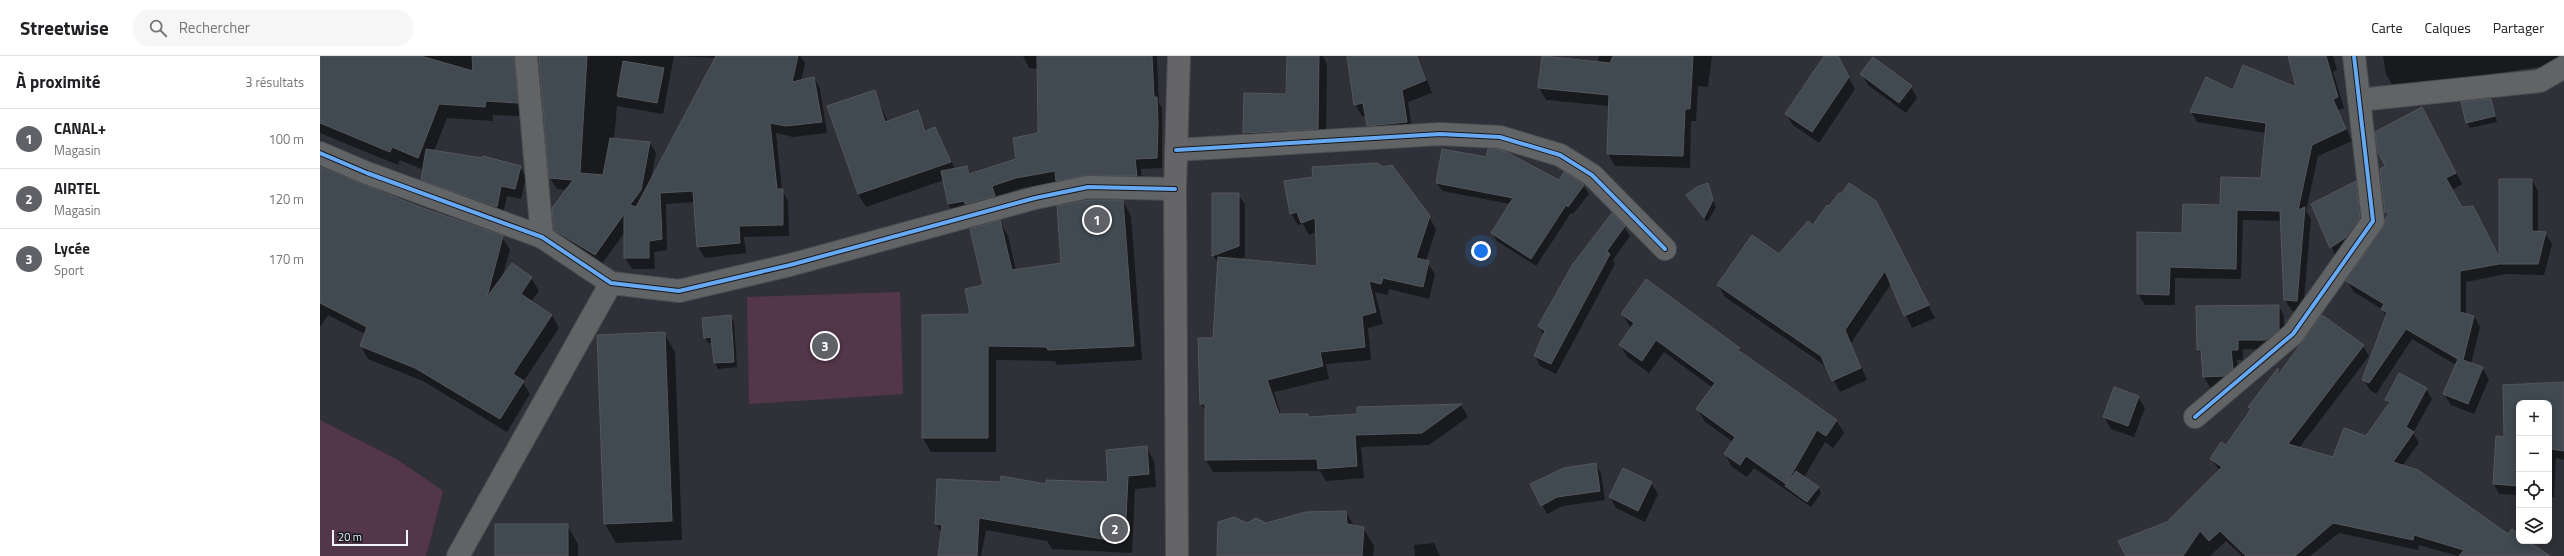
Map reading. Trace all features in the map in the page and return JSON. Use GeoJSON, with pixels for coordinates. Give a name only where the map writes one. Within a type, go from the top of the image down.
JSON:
{"type":"FeatureCollection","features":[{"type":"Feature","properties":{"kind":"main road"},"geometry":{"type":"LineString","coordinates":[[1177,556],[1174,189],[1179,56]]}},
{"type":"Feature","properties":{"kind":"street"},"geometry":{"type":"LineString","coordinates":[[526,56],[542,237]]}},
{"type":"Feature","properties":{"kind":"street"},"geometry":{"type":"LineString","coordinates":[[2196,417],[2293,334],[2373,221],[2354,56]]}},
{"type":"Feature","properties":{"kind":"street"},"geometry":{"type":"LineString","coordinates":[[2359,100],[2540,81],[2564,66]]}},
{"type":"Feature","properties":{"kind":"street"},"geometry":{"type":"LineString","coordinates":[[1176,150],[1440,134],[1500,137],[1560,155],[1592,175],[1665,249]]}},
{"type":"Feature","properties":{"kind":"street"},"geometry":{"type":"LineString","coordinates":[[320,153],[367,174],[542,237],[611,283],[679,291],[790,265],[1035,198],[1088,187],[1174,189]]}},
{"type":"Feature","properties":{"kind":"street"},"geometry":{"type":"LineString","coordinates":[[458,556],[611,283]]}},
{"type":"Feature","properties":{"kind":"shaded area"},"geometry":{"type":"Polygon","coordinates":[[[900,292],[903,394],[749,404],[747,297],[900,292]]]}},
{"type":"Feature","properties":{"kind":"shaded area"},"geometry":{"type":"Polygon","coordinates":[[[320,420],[398,460],[443,491],[426,556],[320,556],[320,420]]]}},
{"type":"Feature","properties":{"kind":"building"},"geometry":{"type":"Polygon","coordinates":[[[320,56],[421,56],[473,71],[472,56],[514,56],[518,103],[486,101],[485,107],[439,104],[418,158],[392,147],[390,152],[320,123],[320,56]]]}},
{"type":"Feature","properties":{"kind":"building"},"geometry":{"type":"Polygon","coordinates":[[[539,56],[587,56],[580,173],[603,175],[610,138],[650,142],[641,190],[630,205],[636,207],[716,56],[798,56],[792,82],[814,77],[822,122],[786,126],[770,123],[777,189],[783,189],[783,225],[739,226],[740,243],[697,247],[693,191],[660,193],[662,239],[649,241],[649,258],[624,258],[624,214],[595,255],[554,230],[552,208],[573,180],[549,178],[539,56]]]}},
{"type":"Feature","properties":{"kind":"building"},"geometry":{"type":"Polygon","coordinates":[[[1037,56],[1152,56],[1154,97],[1157,97],[1157,158],[1135,159],[1137,176],[1088,175],[1056,181],[1055,171],[1016,178],[992,186],[995,196],[965,204],[964,201],[948,204],[941,171],[967,166],[969,174],[1016,159],[1013,138],[1038,133],[1037,56]]]}},
{"type":"Feature","properties":{"kind":"building"},"geometry":{"type":"Polygon","coordinates":[[[1287,56],[1319,56],[1318,129],[1243,133],[1244,93],[1286,94],[1287,56]]]}},
{"type":"Feature","properties":{"kind":"building"},"geometry":{"type":"Polygon","coordinates":[[[1347,56],[1417,56],[1426,80],[1402,90],[1407,122],[1367,126],[1363,103],[1354,105],[1347,56]]]}},
{"type":"Feature","properties":{"kind":"building"},"geometry":{"type":"Polygon","coordinates":[[[1542,56],[1610,63],[1613,56],[1693,56],[1690,109],[1685,109],[1683,156],[1607,154],[1609,95],[1538,88],[1542,56]]]}},
{"type":"Feature","properties":{"kind":"building"},"geometry":{"type":"Polygon","coordinates":[[[1824,56],[1838,56],[1849,77],[1812,132],[1785,114],[1824,56]]]}},
{"type":"Feature","properties":{"kind":"building"},"geometry":{"type":"Polygon","coordinates":[[[2288,56],[2326,56],[2338,97],[2333,99],[2346,129],[2312,145],[2298,210],[2305,207],[2297,301],[2284,300],[2280,211],[2237,210],[2236,269],[2170,267],[2169,295],[2137,294],[2137,232],[2182,233],[2183,204],[2220,205],[2221,177],[2261,178],[2266,123],[2190,112],[2206,77],[2233,90],[2243,65],[2296,87],[2288,56]]]}},
{"type":"Feature","properties":{"kind":"building"},"geometry":{"type":"Polygon","coordinates":[[[1873,57],[1912,86],[1899,103],[1860,74],[1873,57]]]}},
{"type":"Feature","properties":{"kind":"building"},"geometry":{"type":"Polygon","coordinates":[[[623,61],[664,68],[657,103],[617,96],[623,61]]]}},
{"type":"Feature","properties":{"kind":"building"},"geometry":{"type":"Polygon","coordinates":[[[875,90],[885,122],[918,110],[925,131],[935,127],[951,162],[858,194],[827,106],[875,90]]]}},
{"type":"Feature","properties":{"kind":"building"},"geometry":{"type":"Polygon","coordinates":[[[2491,99],[2495,116],[2466,123],[2461,102],[2491,99]]]}},
{"type":"Feature","properties":{"kind":"building"},"geometry":{"type":"Polygon","coordinates":[[[2422,107],[2456,173],[2446,178],[2462,207],[2473,206],[2499,257],[2499,179],[2532,179],[2532,231],[2546,232],[2538,264],[2499,264],[2460,271],[2460,312],[2474,316],[2463,360],[2483,367],[2468,404],[2443,394],[2458,359],[2406,329],[2369,383],[2362,380],[2387,313],[2381,309],[2384,304],[2346,281],[2383,228],[2389,210],[2385,213],[2380,169],[2385,166],[2378,152],[2375,132],[2422,107]]]}},
{"type":"Feature","properties":{"kind":"building"},"geometry":{"type":"Polygon","coordinates":[[[426,149],[482,158],[483,156],[521,166],[515,189],[501,186],[497,207],[421,180],[426,149]]]}},
{"type":"Feature","properties":{"kind":"building"},"geometry":{"type":"Polygon","coordinates":[[[1442,149],[1486,157],[1488,149],[1498,149],[1559,180],[1564,172],[1584,185],[1568,207],[1566,205],[1531,259],[1491,233],[1513,198],[1436,183],[1442,149]]]}},
{"type":"Feature","properties":{"kind":"building"},"geometry":{"type":"Polygon","coordinates":[[[1377,163],[1383,167],[1392,165],[1430,216],[1416,258],[1429,261],[1423,287],[1383,278],[1381,284],[1369,281],[1376,312],[1362,316],[1365,347],[1320,352],[1323,366],[1267,380],[1279,414],[1308,414],[1308,417],[1357,414],[1357,407],[1462,404],[1422,433],[1355,435],[1357,466],[1318,469],[1317,459],[1205,460],[1205,404],[1200,404],[1198,338],[1213,338],[1218,257],[1317,266],[1315,218],[1301,223],[1297,212],[1290,214],[1284,181],[1313,177],[1312,167],[1377,163]]]}},
{"type":"Feature","properties":{"kind":"building"},"geometry":{"type":"Polygon","coordinates":[[[320,167],[417,206],[503,236],[487,297],[512,263],[532,277],[521,294],[552,315],[513,374],[524,381],[500,419],[415,368],[360,346],[367,327],[320,303],[320,167]]]}},
{"type":"Feature","properties":{"kind":"building"},"geometry":{"type":"Polygon","coordinates":[[[2356,181],[2360,218],[2345,238],[2330,248],[2311,204],[2356,181]]]}},
{"type":"Feature","properties":{"kind":"building"},"geometry":{"type":"Polygon","coordinates":[[[1708,183],[1713,200],[1704,218],[1686,195],[1697,187],[1708,183]]]}},
{"type":"Feature","properties":{"kind":"building"},"geometry":{"type":"Polygon","coordinates":[[[1849,183],[1876,201],[1929,305],[1904,316],[1885,271],[1845,330],[1861,368],[1832,381],[1821,356],[1717,285],[1752,235],[1779,254],[1808,221],[1813,225],[1827,205],[1829,206],[1839,193],[1841,194],[1849,183]]]}},
{"type":"Feature","properties":{"kind":"building"},"geometry":{"type":"Polygon","coordinates":[[[1212,193],[1239,193],[1239,246],[1212,256],[1212,193]]]}},
{"type":"Feature","properties":{"kind":"building"},"geometry":{"type":"Polygon","coordinates":[[[1089,200],[1123,200],[1134,346],[1048,350],[1047,347],[988,346],[988,438],[922,438],[922,315],[970,314],[965,289],[983,285],[970,229],[1000,220],[1012,270],[1061,263],[1057,206],[1089,200]]]}},
{"type":"Feature","properties":{"kind":"building"},"geometry":{"type":"Polygon","coordinates":[[[1612,213],[1625,226],[1607,251],[1610,254],[1551,364],[1534,356],[1545,331],[1538,326],[1573,264],[1612,213]]]}},
{"type":"Feature","properties":{"kind":"building"},"geometry":{"type":"Polygon","coordinates":[[[1646,279],[1740,348],[1738,350],[1837,420],[1826,436],[1817,430],[1786,484],[1746,456],[1740,465],[1724,454],[1735,437],[1696,409],[1715,383],[1656,340],[1642,361],[1619,345],[1634,323],[1621,314],[1646,279]]]}},
{"type":"Feature","properties":{"kind":"building"},"geometry":{"type":"Polygon","coordinates":[[[2279,305],[2279,330],[2266,340],[2238,340],[2238,350],[2231,350],[2233,369],[2224,376],[2203,377],[2201,350],[2197,350],[2196,306],[2279,305]]]}},
{"type":"Feature","properties":{"kind":"building"},"geometry":{"type":"Polygon","coordinates":[[[731,315],[734,362],[714,363],[711,337],[704,338],[702,318],[731,315]]]}},
{"type":"Feature","properties":{"kind":"building"},"geometry":{"type":"Polygon","coordinates":[[[2322,315],[2364,345],[2288,444],[2333,457],[2344,428],[2366,436],[2390,402],[2385,400],[2399,373],[2427,388],[2406,427],[2414,432],[2393,462],[2418,470],[2508,534],[2512,529],[2516,532],[2516,544],[2532,544],[2550,556],[2459,556],[2464,550],[2414,535],[2413,540],[2333,523],[2295,556],[2246,556],[2220,531],[2209,541],[2200,531],[2183,556],[2126,556],[2118,541],[2167,522],[2222,467],[2210,459],[2221,442],[2226,445],[2251,409],[2248,407],[2278,368],[2278,375],[2322,315]]]}},
{"type":"Feature","properties":{"kind":"building"},"geometry":{"type":"Polygon","coordinates":[[[665,332],[672,521],[604,524],[597,335],[665,332]]]}},
{"type":"Feature","properties":{"kind":"building"},"geometry":{"type":"Polygon","coordinates":[[[2564,382],[2564,451],[2552,449],[2552,400],[2516,400],[2516,486],[2493,484],[2496,436],[2504,437],[2503,385],[2564,382]]]}},
{"type":"Feature","properties":{"kind":"building"},"geometry":{"type":"Polygon","coordinates":[[[2114,387],[2139,396],[2128,426],[2103,417],[2114,387]]]}},
{"type":"Feature","properties":{"kind":"building"},"geometry":{"type":"Polygon","coordinates":[[[1147,446],[1149,474],[1128,476],[1125,540],[1102,539],[979,518],[977,556],[938,556],[942,525],[935,524],[937,479],[1000,482],[1001,476],[1046,484],[1046,480],[1108,482],[1106,450],[1147,446]]]}},
{"type":"Feature","properties":{"kind":"building"},"geometry":{"type":"Polygon","coordinates":[[[1596,463],[1600,491],[1557,497],[1541,506],[1530,484],[1564,468],[1596,463]]]}},
{"type":"Feature","properties":{"kind":"building"},"geometry":{"type":"Polygon","coordinates":[[[1623,468],[1652,482],[1638,511],[1609,497],[1623,468]]]}},
{"type":"Feature","properties":{"kind":"building"},"geometry":{"type":"Polygon","coordinates":[[[1796,471],[1819,487],[1807,502],[1785,486],[1796,471]]]}},
{"type":"Feature","properties":{"kind":"building"},"geometry":{"type":"Polygon","coordinates":[[[1346,511],[1347,524],[1364,527],[1362,556],[1217,556],[1218,522],[1234,517],[1247,523],[1256,518],[1266,523],[1306,512],[1346,511]]]}},
{"type":"Feature","properties":{"kind":"building"},"geometry":{"type":"Polygon","coordinates":[[[495,524],[568,524],[568,556],[495,556],[495,524]]]}},
{"type":"Feature","properties":{"kind":"cycle path"},"geometry":{"type":"LineString","coordinates":[[2195,417],[2293,334],[2373,221],[2354,56]]}},
{"type":"Feature","properties":{"kind":"cycle path"},"geometry":{"type":"LineString","coordinates":[[1176,150],[1440,134],[1500,137],[1560,155],[1592,175],[1665,249]]}},
{"type":"Feature","properties":{"kind":"cycle path"},"geometry":{"type":"LineString","coordinates":[[320,153],[367,173],[542,237],[611,283],[679,291],[790,265],[1035,198],[1088,187],[1175,189]]}},
{"type":"Feature","properties":{"kind":"place","name":"CANAL+"},"geometry":{"type":"Point","coordinates":[1097,220]}},
{"type":"Feature","properties":{"kind":"place","name":"Lycée"},"geometry":{"type":"Point","coordinates":[825,346]}},
{"type":"Feature","properties":{"kind":"place","name":"AIRTEL"},"geometry":{"type":"Point","coordinates":[1115,529]}}]}
